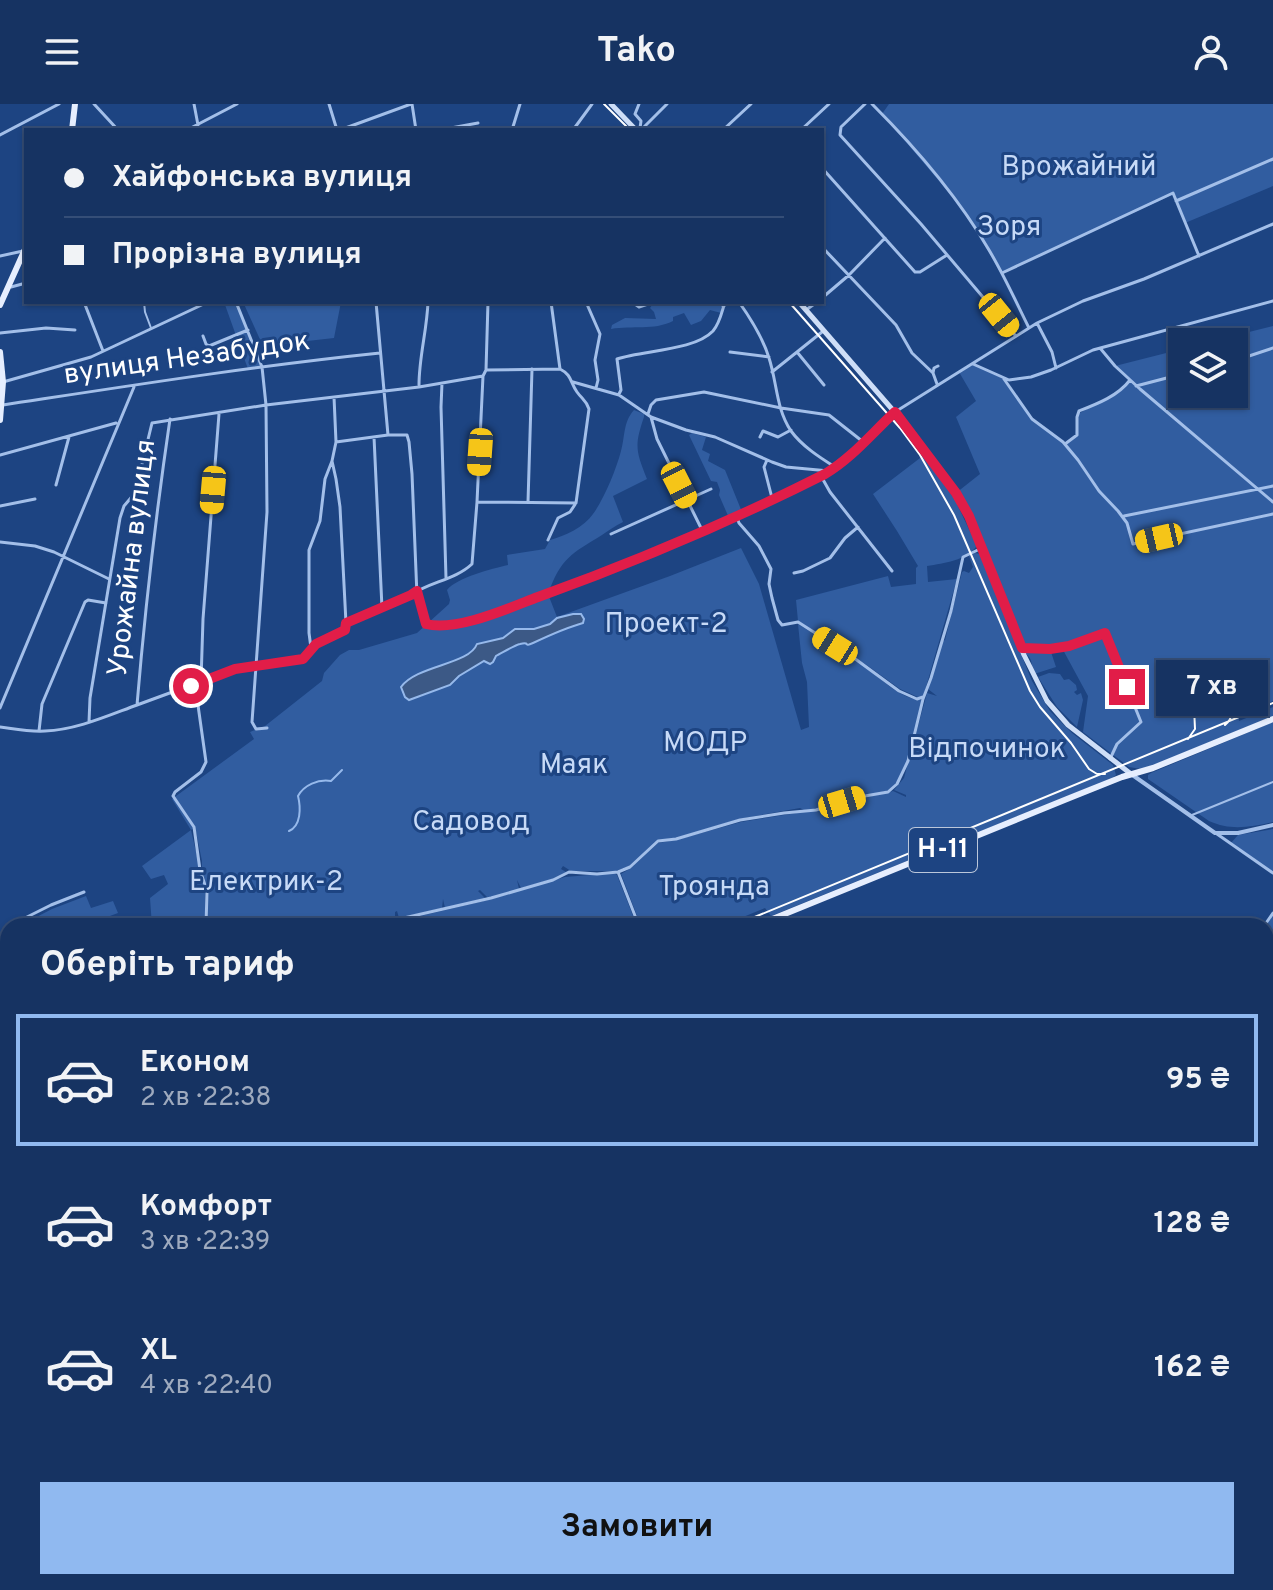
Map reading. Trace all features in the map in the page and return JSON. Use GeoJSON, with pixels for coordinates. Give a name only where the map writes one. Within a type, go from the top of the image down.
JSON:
{"type":"FeatureCollection","features":[{"type":"Feature","properties":{"kind":"main road"},"geometry":{"type":"LineString","coordinates":[[72,128],[75,104]]}},
{"type":"Feature","properties":{"kind":"main road"},"geometry":{"type":"LineString","coordinates":[[611,104],[636,128]]}},
{"type":"Feature","properties":{"kind":"main road"},"geometry":{"type":"LineString","coordinates":[[0,305],[24,251]]}},
{"type":"Feature","properties":{"kind":"main road"},"geometry":{"type":"LineString","coordinates":[[801,304],[895,412],[956,493],[969,516],[1040,688],[1057,714],[1131,774]]}},
{"type":"Feature","properties":{"kind":"main road"},"geometry":{"type":"LineString","coordinates":[[0,352],[3,382],[0,420]]}},
{"type":"Feature","properties":{"kind":"main road","name":"Н-11"},"geometry":{"type":"LineString","coordinates":[[775,918],[1273,719]]}},
{"type":"Feature","properties":{"kind":"street"},"geometry":{"type":"LineString","coordinates":[[0,135],[59,104]]}},
{"type":"Feature","properties":{"kind":"street"},"geometry":{"type":"LineString","coordinates":[[94,104],[116,128]]}},
{"type":"Feature","properties":{"kind":"street"},"geometry":{"type":"LineString","coordinates":[[194,104],[198,125]]}},
{"type":"Feature","properties":{"kind":"street"},"geometry":{"type":"LineString","coordinates":[[191,128],[237,104]]}},
{"type":"Feature","properties":{"kind":"street"},"geometry":{"type":"LineString","coordinates":[[329,104],[337,128]]}},
{"type":"Feature","properties":{"kind":"street"},"geometry":{"type":"LineString","coordinates":[[344,128],[412,104],[416,128]]}},
{"type":"Feature","properties":{"kind":"street"},"geometry":{"type":"LineString","coordinates":[[513,128],[520,104]]}},
{"type":"Feature","properties":{"kind":"street"},"geometry":{"type":"LineString","coordinates":[[574,128],[592,104]]}},
{"type":"Feature","properties":{"kind":"street"},"geometry":{"type":"LineString","coordinates":[[629,122],[639,104]]}},
{"type":"Feature","properties":{"kind":"street"},"geometry":{"type":"LineString","coordinates":[[641,128],[667,104]]}},
{"type":"Feature","properties":{"kind":"street"},"geometry":{"type":"LineString","coordinates":[[725,128],[751,104]]}},
{"type":"Feature","properties":{"kind":"street"},"geometry":{"type":"LineString","coordinates":[[803,128],[829,104]]}},
{"type":"Feature","properties":{"kind":"street"},"geometry":{"type":"LineString","coordinates":[[865,104],[841,127],[840,135],[1017,336]]}},
{"type":"Feature","properties":{"kind":"street"},"geometry":{"type":"LineString","coordinates":[[872,104],[951,195],[987,247],[1029,328]]}},
{"type":"Feature","properties":{"kind":"street"},"geometry":{"type":"LineString","coordinates":[[635,114],[641,121],[639,128]]}},
{"type":"Feature","properties":{"kind":"street"},"geometry":{"type":"LineString","coordinates":[[456,128],[478,123]]}},
{"type":"Feature","properties":{"kind":"street"},"geometry":{"type":"LineString","coordinates":[[1176,201],[1273,159]]}},
{"type":"Feature","properties":{"kind":"street"},"geometry":{"type":"LineString","coordinates":[[824,170],[917,273],[947,255]]}},
{"type":"Feature","properties":{"kind":"street"},"geometry":{"type":"LineString","coordinates":[[1001,274],[1173,193],[1199,256]]}},
{"type":"Feature","properties":{"kind":"street"},"geometry":{"type":"LineString","coordinates":[[336,442],[405,434],[409,442],[417,591],[425,622],[446,626],[479,619],[620,566],[821,476],[864,442],[895,412],[1037,323],[1083,301],[1144,279],[1273,224]]}},
{"type":"Feature","properties":{"kind":"street"},"geometry":{"type":"LineString","coordinates":[[824,296],[885,238]]}},
{"type":"Feature","properties":{"kind":"street"},"geometry":{"type":"LineString","coordinates":[[0,256],[24,249]]}},
{"type":"Feature","properties":{"kind":"street"},"geometry":{"type":"LineString","coordinates":[[824,249],[896,325],[917,358],[933,373],[937,385]]}},
{"type":"Feature","properties":{"kind":"street"},"geometry":{"type":"LineString","coordinates":[[5,291],[24,283]]}},
{"type":"Feature","properties":{"kind":"street"},"geometry":{"type":"LineString","coordinates":[[973,364],[1004,379],[1031,377],[1100,348],[1273,301]]}},
{"type":"Feature","properties":{"kind":"street"},"geometry":{"type":"LineString","coordinates":[[85,304],[103,351]]}},
{"type":"Feature","properties":{"kind":"street"},"geometry":{"type":"LineString","coordinates":[[144,304],[152,329]]}},
{"type":"Feature","properties":{"kind":"street"},"geometry":{"type":"LineString","coordinates":[[3,382],[76,362],[204,304]]}},
{"type":"Feature","properties":{"kind":"street"},"geometry":{"type":"LineString","coordinates":[[237,304],[262,367],[266,405],[267,512],[252,722],[256,729],[267,728]]}},
{"type":"Feature","properties":{"kind":"street"},"geometry":{"type":"LineString","coordinates":[[376,304],[388,435]]}},
{"type":"Feature","properties":{"kind":"street"},"geometry":{"type":"LineString","coordinates":[[419,387],[428,304]]}},
{"type":"Feature","properties":{"kind":"street"},"geometry":{"type":"LineString","coordinates":[[346,623],[465,571],[472,564],[488,304]]}},
{"type":"Feature","properties":{"kind":"street"},"geometry":{"type":"LineString","coordinates":[[551,304],[560,369]]}},
{"type":"Feature","properties":{"kind":"street"},"geometry":{"type":"LineString","coordinates":[[587,304],[600,334],[595,360],[596,388]]}},
{"type":"Feature","properties":{"kind":"street"},"geometry":{"type":"LineString","coordinates":[[619,395],[617,359],[681,346],[704,337],[713,331],[725,304]]}},
{"type":"Feature","properties":{"kind":"street"},"geometry":{"type":"LineString","coordinates":[[740,304],[769,357],[781,408],[791,430],[812,451],[835,467]]}},
{"type":"Feature","properties":{"kind":"street"},"geometry":{"type":"LineString","coordinates":[[806,310],[814,304]]}},
{"type":"Feature","properties":{"kind":"street"},"geometry":{"type":"LineString","coordinates":[[1037,323],[1054,357],[1056,368]]}},
{"type":"Feature","properties":{"kind":"street"},"geometry":{"type":"LineString","coordinates":[[0,333],[46,328],[75,330]]}},
{"type":"Feature","properties":{"kind":"street"},"geometry":{"type":"LineString","coordinates":[[203,336],[209,346],[248,330]]}},
{"type":"Feature","properties":{"kind":"street"},"geometry":{"type":"LineString","coordinates":[[772,372],[824,330]]}},
{"type":"Feature","properties":{"kind":"street"},"geometry":{"type":"LineString","coordinates":[[1100,348],[1136,386],[1273,502]]}},
{"type":"Feature","properties":{"kind":"street"},"geometry":{"type":"LineString","coordinates":[[1248,356],[1273,348]]}},
{"type":"Feature","properties":{"kind":"street"},"geometry":{"type":"LineString","coordinates":[[730,352],[769,357]]}},
{"type":"Feature","properties":{"kind":"street"},"geometry":{"type":"LineString","coordinates":[[797,352],[824,385]]}},
{"type":"Feature","properties":{"kind":"street","name":"вулиця Незабудок"},"geometry":{"type":"LineString","coordinates":[[1,406],[111,388],[380,353]]}},
{"type":"Feature","properties":{"kind":"street"},"geometry":{"type":"LineString","coordinates":[[933,373],[938,366]]}},
{"type":"Feature","properties":{"kind":"street"},"geometry":{"type":"LineString","coordinates":[[528,502],[532,369]]}},
{"type":"Feature","properties":{"kind":"street"},"geometry":{"type":"LineString","coordinates":[[486,370],[560,369],[566,371],[576,390],[586,400],[589,409],[576,503],[569,513],[558,518],[548,540]]}},
{"type":"Feature","properties":{"kind":"street"},"geometry":{"type":"LineString","coordinates":[[89,722],[90,698],[122,512],[135,493],[151,424],[483,376]]}},
{"type":"Feature","properties":{"kind":"street"},"geometry":{"type":"LineString","coordinates":[[1136,386],[1168,378]]}},
{"type":"Feature","properties":{"kind":"street"},"geometry":{"type":"LineString","coordinates":[[1004,379],[1032,419],[1065,444],[1099,491],[1122,516],[1133,544],[1273,514]]}},
{"type":"Feature","properties":{"kind":"street"},"geometry":{"type":"LineString","coordinates":[[1065,444],[1077,435],[1079,411],[1104,400],[1130,380]]}},
{"type":"Feature","properties":{"kind":"street"},"geometry":{"type":"LineString","coordinates":[[573,382],[619,395],[649,416],[715,437],[786,467],[829,471]]}},
{"type":"Feature","properties":{"kind":"street"},"geometry":{"type":"LineString","coordinates":[[442,383],[446,578]]}},
{"type":"Feature","properties":{"kind":"street"},"geometry":{"type":"LineString","coordinates":[[0,708],[134,387]]}},
{"type":"Feature","properties":{"kind":"street"},"geometry":{"type":"LineString","coordinates":[[702,530],[652,425],[649,416],[651,405],[656,400],[699,392],[829,415],[864,442]]}},
{"type":"Feature","properties":{"kind":"street"},"geometry":{"type":"LineString","coordinates":[[137,705],[235,669],[307,656],[311,648],[308,555],[320,521],[325,479],[336,442],[334,397]]}},
{"type":"Feature","properties":{"kind":"street"},"geometry":{"type":"LineString","coordinates":[[201,681],[204,596],[219,412]]}},
{"type":"Feature","properties":{"kind":"street","name":"Урожайна вулиця"},"geometry":{"type":"LineString","coordinates":[[0,727],[56,731],[137,705],[153,543],[170,419]]}},
{"type":"Feature","properties":{"kind":"street"},"geometry":{"type":"LineString","coordinates":[[0,455],[118,423]]}},
{"type":"Feature","properties":{"kind":"street"},"geometry":{"type":"LineString","coordinates":[[760,437],[763,431],[778,437],[791,430]]}},
{"type":"Feature","properties":{"kind":"street"},"geometry":{"type":"LineString","coordinates":[[56,485],[69,437]]}},
{"type":"Feature","properties":{"kind":"street"},"geometry":{"type":"LineString","coordinates":[[374,437],[382,608]]}},
{"type":"Feature","properties":{"kind":"street"},"geometry":{"type":"LineString","coordinates":[[767,460],[764,467],[772,499]]}},
{"type":"Feature","properties":{"kind":"street"},"geometry":{"type":"LineString","coordinates":[[311,648],[344,631],[346,623],[340,507],[332,461]]}},
{"type":"Feature","properties":{"kind":"street"},"geometry":{"type":"LineString","coordinates":[[821,476],[892,571]]}},
{"type":"Feature","properties":{"kind":"street"},"geometry":{"type":"LineString","coordinates":[[1122,516],[1273,486]]}},
{"type":"Feature","properties":{"kind":"street"},"geometry":{"type":"LineString","coordinates":[[611,534],[711,489]]}},
{"type":"Feature","properties":{"kind":"street"},"geometry":{"type":"LineString","coordinates":[[0,506],[35,499]]}},
{"type":"Feature","properties":{"kind":"street"},"geometry":{"type":"LineString","coordinates":[[477,502],[576,503]]}},
{"type":"Feature","properties":{"kind":"street"},"geometry":{"type":"LineString","coordinates":[[736,515],[759,546],[771,569],[769,584],[782,625],[798,622],[899,691],[919,699],[925,694]]}},
{"type":"Feature","properties":{"kind":"street"},"geometry":{"type":"LineString","coordinates":[[794,573],[830,558],[858,527]]}},
{"type":"Feature","properties":{"kind":"street"},"geometry":{"type":"LineString","coordinates":[[0,542],[35,546],[110,579]]}},
{"type":"Feature","properties":{"kind":"street"},"geometry":{"type":"LineString","coordinates":[[409,918],[503,895],[569,872],[618,872],[630,867],[658,841],[740,820],[816,810],[888,792],[900,779],[908,761],[951,611],[963,557],[982,548]]}},
{"type":"Feature","properties":{"kind":"street"},"geometry":{"type":"LineString","coordinates":[[39,731],[42,704],[85,602],[106,603]]}},
{"type":"Feature","properties":{"kind":"street"},"geometry":{"type":"LineString","coordinates":[[1022,648],[1069,646],[1105,633],[1141,722],[1117,744],[1110,759]]}},
{"type":"Feature","properties":{"kind":"street"},"geometry":{"type":"LineString","coordinates":[[195,684],[206,758],[204,769],[173,796],[194,827],[200,870],[207,891],[206,918]]}},
{"type":"Feature","properties":{"kind":"street"},"geometry":{"type":"LineString","coordinates":[[1131,774],[1273,873]]}},
{"type":"Feature","properties":{"kind":"street"},"geometry":{"type":"LineString","coordinates":[[1191,816],[1273,782]]}},
{"type":"Feature","properties":{"kind":"street"},"geometry":{"type":"LineString","coordinates":[[1215,833],[1238,833],[1273,825]]}},
{"type":"Feature","properties":{"kind":"street"},"geometry":{"type":"LineString","coordinates":[[618,872],[636,918]]}},
{"type":"Feature","properties":{"kind":"street"},"geometry":{"type":"LineString","coordinates":[[27,918],[84,892]]}},
{"type":"Feature","properties":{"kind":"green space"},"geometry":{"type":"Polygon","coordinates":[[[889,104],[1273,104],[1273,186],[1185,223],[1174,194],[1001,274],[976,230],[951,195],[882,114],[889,104]]]}},
{"type":"Feature","properties":{"kind":"green space"},"geometry":{"type":"Polygon","coordinates":[[[225,304],[237,304],[262,367],[248,369],[225,304]]]}},
{"type":"Feature","properties":{"kind":"green space"},"geometry":{"type":"Polygon","coordinates":[[[244,304],[341,304],[334,338],[263,346],[244,304]]]}},
{"type":"Feature","properties":{"kind":"green space"},"geometry":{"type":"Polygon","coordinates":[[[653,304],[724,306],[721,313],[710,310],[701,321],[691,325],[684,313],[658,326],[611,329],[612,325],[625,318],[656,319],[650,308],[653,304]]]}},
{"type":"Feature","properties":{"kind":"green space"},"geometry":{"type":"Polygon","coordinates":[[[1273,326],[1273,701],[1238,716],[1239,721],[1273,707],[1273,716],[1156,764],[1141,769],[1129,767],[1083,732],[1088,696],[1062,648],[1050,649],[1056,667],[1034,674],[1031,660],[1023,652],[969,516],[956,493],[980,474],[956,417],[976,401],[959,372],[973,364],[1004,379],[1032,419],[1065,444],[1075,437],[1078,414],[1116,393],[1130,381],[1115,366],[1168,353],[1168,408],[1248,408],[1248,332],[1273,326]]]}},
{"type":"Feature","properties":{"kind":"green space"},"geometry":{"type":"Polygon","coordinates":[[[634,410],[644,414],[638,448],[647,479],[613,496],[623,522],[575,553],[558,572],[548,594],[557,617],[741,548],[759,584],[801,730],[809,727],[807,682],[798,624],[863,665],[898,692],[922,700],[908,760],[900,778],[890,790],[816,809],[800,808],[739,819],[676,838],[658,840],[629,866],[616,871],[571,871],[563,866],[561,869],[566,872],[552,879],[521,888],[517,880],[519,889],[488,898],[480,890],[485,898],[445,908],[443,899],[442,908],[399,918],[397,911],[395,918],[208,918],[208,891],[195,827],[191,830],[172,799],[254,739],[250,732],[265,726],[322,681],[324,673],[340,655],[417,633],[449,604],[447,590],[452,585],[475,574],[508,565],[507,555],[545,549],[550,540],[585,523],[613,475],[626,425],[634,410]],[[581,614],[557,618],[534,629],[515,629],[503,638],[477,644],[464,657],[408,679],[401,687],[405,697],[420,697],[450,685],[484,661],[491,663],[514,646],[530,644],[576,625],[581,614]]]}},
{"type":"Feature","properties":{"kind":"green space"},"geometry":{"type":"Polygon","coordinates":[[[689,435],[706,437],[702,450],[710,454],[708,461],[725,470],[742,512],[729,518],[717,482],[711,481],[689,435]]]}},
{"type":"Feature","properties":{"kind":"green space"},"geometry":{"type":"Polygon","coordinates":[[[924,455],[955,500],[977,546],[960,558],[927,566],[928,582],[957,579],[924,694],[920,698],[900,689],[798,621],[796,600],[888,576],[891,587],[916,584],[918,566],[873,494],[924,455]]]}},
{"type":"Feature","properties":{"kind":"green space"},"geometry":{"type":"Polygon","coordinates":[[[980,554],[1032,681],[1050,711],[1113,765],[1116,775],[771,916],[765,908],[741,918],[638,918],[621,874],[658,843],[741,822],[803,812],[893,791],[906,797],[894,790],[904,778],[927,693],[937,696],[928,689],[945,640],[962,572],[969,573],[973,567],[969,556],[980,554]]]}},
{"type":"Feature","properties":{"kind":"green space"},"geometry":{"type":"Polygon","coordinates":[[[1049,673],[1069,679],[1076,685],[1074,692],[1077,695],[1081,693],[1083,700],[1077,727],[1057,707],[1038,677],[1049,673]]]}},
{"type":"Feature","properties":{"kind":"green space"},"geometry":{"type":"Polygon","coordinates":[[[1273,722],[1273,822],[1241,827],[1217,824],[1148,779],[1151,773],[1273,722]]]}},
{"type":"Feature","properties":{"kind":"green space"},"geometry":{"type":"Polygon","coordinates":[[[1273,829],[1273,873],[1230,844],[1238,835],[1273,829]]]}},
{"type":"Feature","properties":{"kind":"green space"},"geometry":{"type":"Polygon","coordinates":[[[191,830],[205,891],[205,918],[151,918],[150,898],[168,884],[164,875],[151,879],[142,866],[191,830]]]}},
{"type":"Feature","properties":{"kind":"green space"},"geometry":{"type":"Polygon","coordinates":[[[614,873],[634,918],[412,918],[488,900],[565,877],[614,873]]]}},
{"type":"Feature","properties":{"kind":"green space"},"geometry":{"type":"Polygon","coordinates":[[[86,896],[91,908],[113,901],[118,913],[105,918],[35,918],[86,896]]]}},
{"type":"Feature","properties":{"kind":"shaded area"},"geometry":{"type":"Polygon","coordinates":[[[573,614],[581,614],[583,623],[530,644],[515,646],[496,656],[490,664],[484,661],[459,676],[450,685],[409,700],[405,697],[401,687],[409,680],[464,656],[477,644],[503,638],[515,629],[534,629],[573,614]]]}},
{"type":"Feature","properties":{"kind":"waterway"},"geometry":{"type":"LineString","coordinates":[[289,831],[298,821],[298,796],[301,792],[312,784],[331,781],[342,770]]}},
{"type":"Feature","properties":{"kind":"tram line"},"geometry":{"type":"LineString","coordinates":[[604,104],[628,128]]}},
{"type":"Feature","properties":{"kind":"tram line"},"geometry":{"type":"LineString","coordinates":[[791,304],[920,455],[954,515],[1030,691],[1089,769],[1105,774]]}},
{"type":"Feature","properties":{"kind":"tram line"},"geometry":{"type":"LineString","coordinates":[[1188,739],[1195,729],[1194,707],[1206,697],[1221,697],[1228,703],[1231,714],[1225,725]]}},
{"type":"Feature","properties":{"kind":"tram line"},"geometry":{"type":"LineString","coordinates":[[752,918],[1273,703]]}},
{"type":"Feature","properties":{"kind":"route"},"geometry":{"type":"LineString","coordinates":[[191,686],[235,669],[303,659],[316,644],[345,630],[346,623],[417,591],[426,624],[446,626],[479,619],[620,566],[825,474],[895,412],[956,493],[969,516],[1022,648],[1069,646],[1105,633],[1127,687]]}},
{"type":"Feature","properties":{"kind":"park label","name":"Врожайний"},"geometry":{"type":"Point","coordinates":[1079,168]}},
{"type":"Feature","properties":{"kind":"park label","name":"Зоря"},"geometry":{"type":"Point","coordinates":[1009,228]}},
{"type":"Feature","properties":{"kind":"park label","name":"Проект-2"},"geometry":{"type":"Point","coordinates":[666,625]}},
{"type":"Feature","properties":{"kind":"park label","name":"МОДР"},"geometry":{"type":"Point","coordinates":[705,744]}},
{"type":"Feature","properties":{"kind":"park label","name":"Відпочинок"},"geometry":{"type":"Point","coordinates":[987,750]}},
{"type":"Feature","properties":{"kind":"park label","name":"Маяк"},"geometry":{"type":"Point","coordinates":[574,766]}},
{"type":"Feature","properties":{"kind":"park label","name":"Садовод"},"geometry":{"type":"Point","coordinates":[471,823]}},
{"type":"Feature","properties":{"kind":"park label","name":"Електрик-2"},"geometry":{"type":"Point","coordinates":[266,883]}},
{"type":"Feature","properties":{"kind":"park label","name":"Троянда"},"geometry":{"type":"Point","coordinates":[714,888]}}]}
